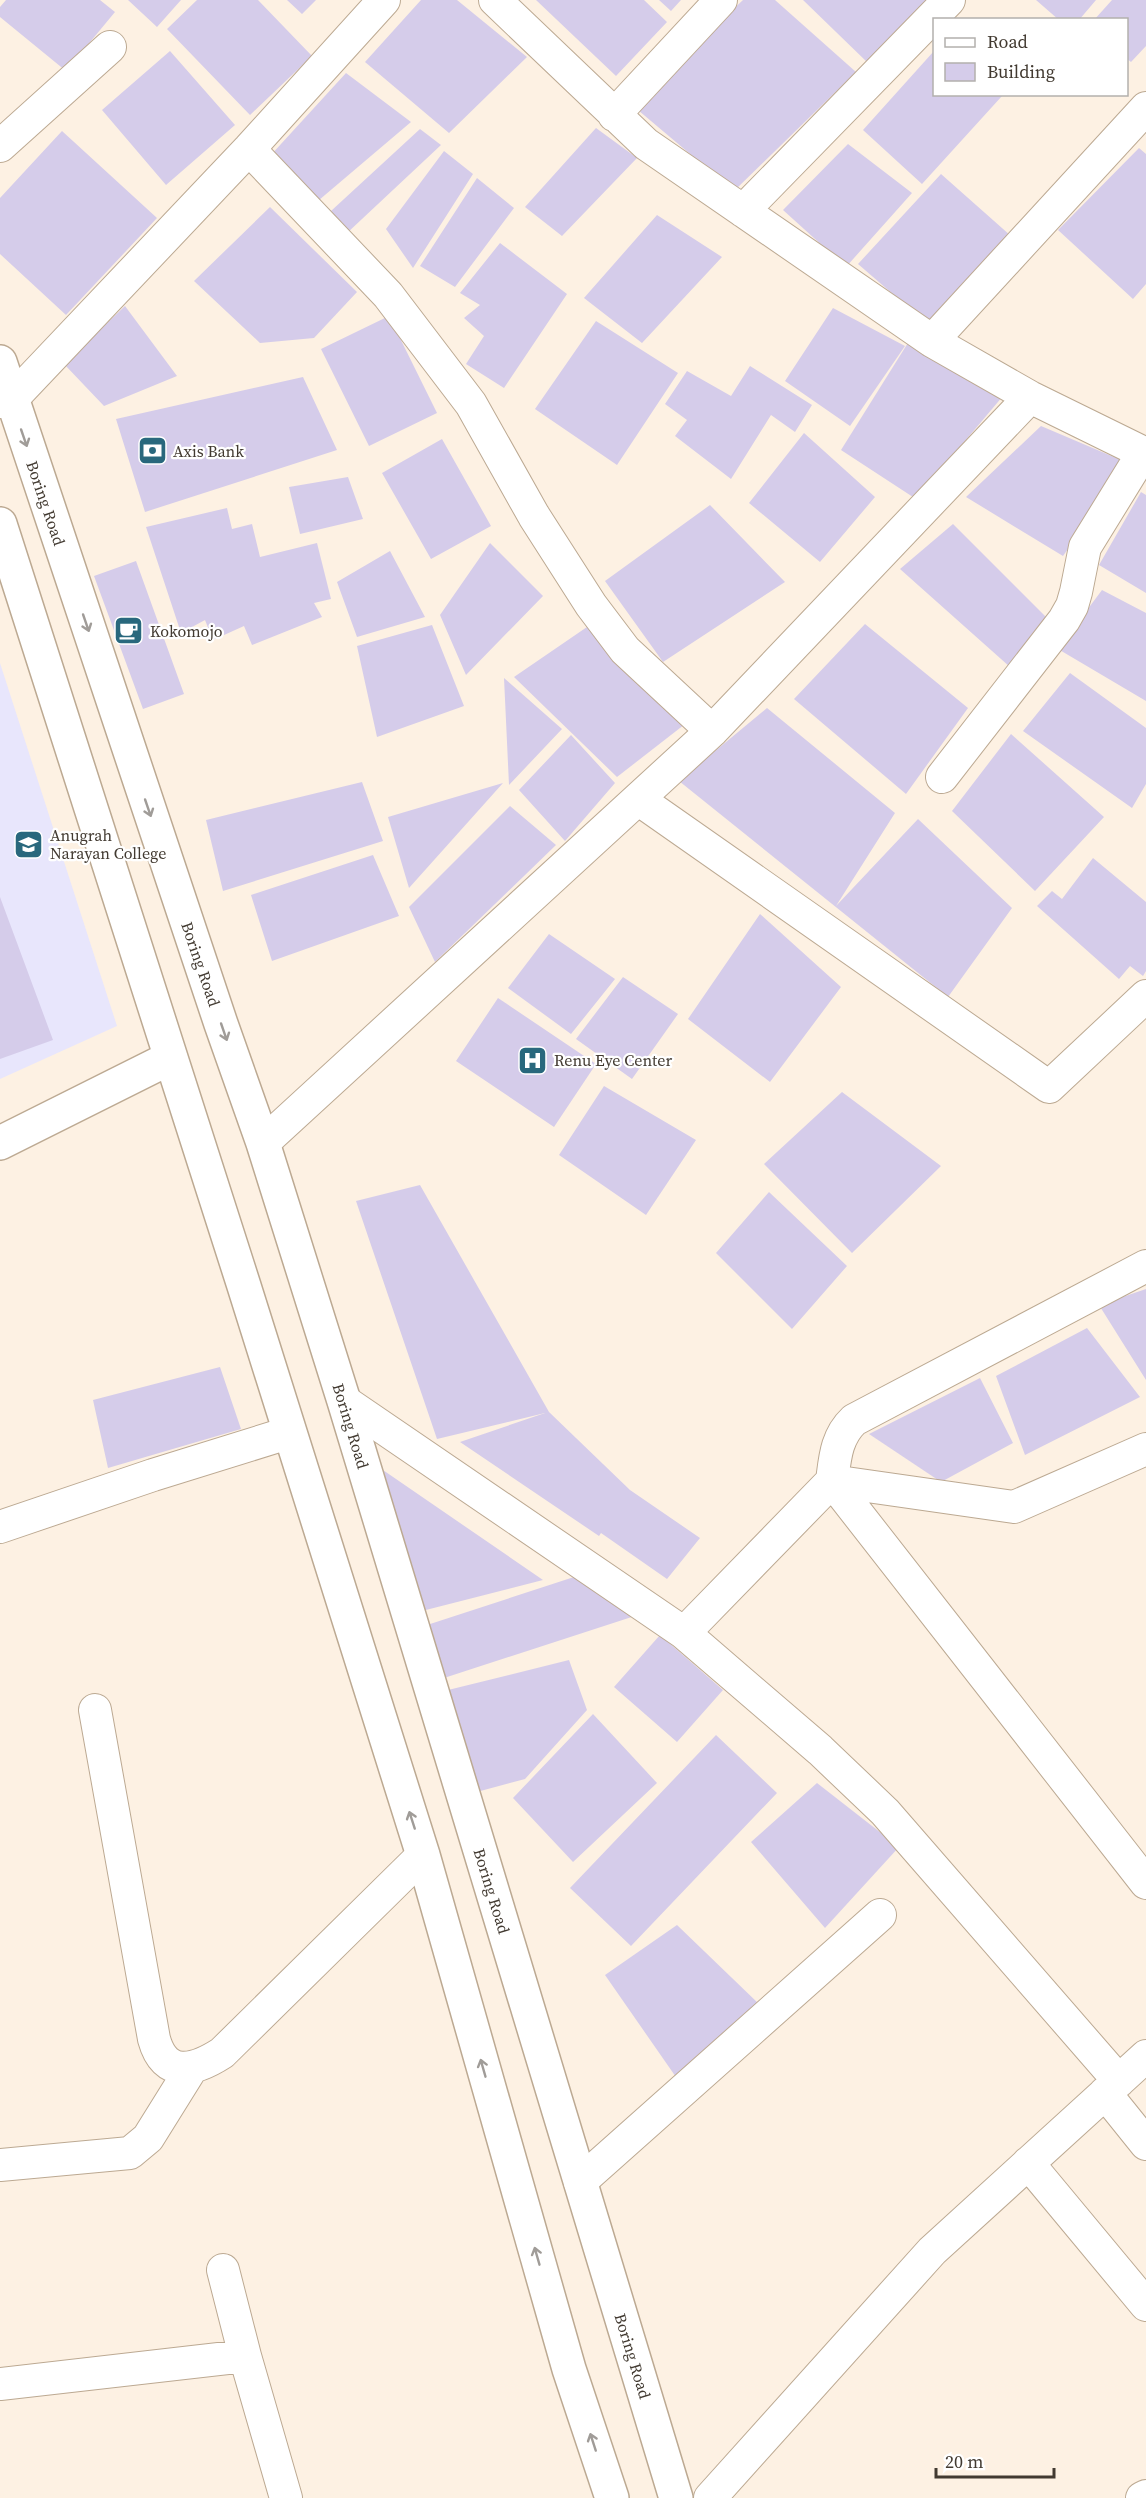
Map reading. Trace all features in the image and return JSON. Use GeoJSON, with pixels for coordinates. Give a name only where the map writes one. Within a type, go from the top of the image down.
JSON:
{"type":"FeatureCollection","features":[{"type":"Feature","properties":{"kind":"street"},"geometry":{"type":"LineString","coordinates":[[6,401],[249,149],[384,0]]}},
{"type":"Feature","properties":{"kind":"street"},"geometry":{"type":"LineString","coordinates":[[495,0],[646,144],[743,212],[932,340],[1030,397],[1144,453],[1085,547],[1072,606],[1064,620],[942,777]]}},
{"type":"Feature","properties":{"kind":"street"},"geometry":{"type":"LineString","coordinates":[[614,115],[721,0]]}},
{"type":"Feature","properties":{"kind":"street"},"geometry":{"type":"LineString","coordinates":[[743,212],[950,0]]}},
{"type":"Feature","properties":{"kind":"street"},"geometry":{"type":"LineString","coordinates":[[0,146],[110,47]]}},
{"type":"Feature","properties":{"kind":"street"},"geometry":{"type":"LineString","coordinates":[[932,340],[1146,108]]}},
{"type":"Feature","properties":{"kind":"street"},"geometry":{"type":"LineString","coordinates":[[249,149],[388,296],[471,404],[534,516],[591,605],[625,650],[712,731]]}},
{"type":"Feature","properties":{"kind":"street","name":"Boring Road"},"geometry":{"type":"LineString","coordinates":[[0,362],[6,401],[263,1143],[344,1401],[676,2498]]}},
{"type":"Feature","properties":{"kind":"street"},"geometry":{"type":"LineString","coordinates":[[263,1143],[712,731],[1030,397]]}},
{"type":"Feature","properties":{"kind":"street"},"geometry":{"type":"LineString","coordinates":[[0,524],[244,1286],[288,1433],[423,1856],[569,2369],[612,2498]]}},
{"type":"Feature","properties":{"kind":"street"},"geometry":{"type":"LineString","coordinates":[[638,800],[1049,1087],[1146,996]]}},
{"type":"Feature","properties":{"kind":"street"},"geometry":{"type":"LineString","coordinates":[[0,1143],[170,1058]]}},
{"type":"Feature","properties":{"kind":"street"},"geometry":{"type":"LineString","coordinates":[[684,1634],[832,1481],[836,1448],[840,1437],[854,1420],[1146,1266]]}},
{"type":"Feature","properties":{"kind":"street"},"geometry":{"type":"LineString","coordinates":[[344,1401],[684,1634],[812,1743],[885,1812],[1112,2087],[1146,2144]]}},
{"type":"Feature","properties":{"kind":"street"},"geometry":{"type":"LineString","coordinates":[[0,1527],[153,1475],[288,1433]]}},
{"type":"Feature","properties":{"kind":"street"},"geometry":{"type":"LineString","coordinates":[[832,1481],[1014,1507],[1146,1449]]}},
{"type":"Feature","properties":{"kind":"street"},"geometry":{"type":"LineString","coordinates":[[832,1481],[1146,1883]]}},
{"type":"Feature","properties":{"kind":"street"},"geometry":{"type":"LineString","coordinates":[[95,1710],[154,2039],[158,2054],[167,2062],[190,2069],[222,2053],[423,1856]]}},
{"type":"Feature","properties":{"kind":"street"},"geometry":{"type":"LineString","coordinates":[[580,2182],[880,1915]]}},
{"type":"Feature","properties":{"kind":"street"},"geometry":{"type":"LineString","coordinates":[[710,2498],[932,2251],[1146,2056]]}},
{"type":"Feature","properties":{"kind":"street"},"geometry":{"type":"LineString","coordinates":[[0,2165],[129,2153],[148,2138],[190,2069]]}},
{"type":"Feature","properties":{"kind":"street"},"geometry":{"type":"LineString","coordinates":[[1028,2163],[1146,2305]]}},
{"type":"Feature","properties":{"kind":"street"},"geometry":{"type":"LineString","coordinates":[[223,2270],[244,2356],[286,2498]]}},
{"type":"Feature","properties":{"kind":"street"},"geometry":{"type":"LineString","coordinates":[[0,2384],[244,2356]]}},
{"type":"Feature","properties":{"kind":"shaded area","name":"Anugrah Narayan College"},"geometry":{"type":"Polygon","coordinates":[[[0,663],[117,1026],[0,1079],[0,663]]]}},
{"type":"Feature","properties":{"kind":"building"},"geometry":{"type":"Polygon","coordinates":[[[6,0],[100,0],[115,12],[66,71],[0,17],[0,7],[6,0]]]}},
{"type":"Feature","properties":{"kind":"building"},"geometry":{"type":"Polygon","coordinates":[[[128,0],[181,0],[157,27],[128,0]]]}},
{"type":"Feature","properties":{"kind":"building"},"geometry":{"type":"Polygon","coordinates":[[[197,0],[258,0],[312,56],[250,115],[167,29],[197,0]]]}},
{"type":"Feature","properties":{"kind":"building"},"geometry":{"type":"Polygon","coordinates":[[[287,0],[316,0],[302,14],[287,0]]]}},
{"type":"Feature","properties":{"kind":"building"},"geometry":{"type":"Polygon","coordinates":[[[421,0],[457,0],[527,57],[449,133],[365,62],[421,0]]]}},
{"type":"Feature","properties":{"kind":"building"},"geometry":{"type":"Polygon","coordinates":[[[536,0],[644,0],[667,22],[616,76],[536,0]]]}},
{"type":"Feature","properties":{"kind":"building"},"geometry":{"type":"Polygon","coordinates":[[[659,0],[681,0],[671,11],[659,0]]]}},
{"type":"Feature","properties":{"kind":"building"},"geometry":{"type":"Polygon","coordinates":[[[743,0],[775,0],[856,72],[734,191],[632,105],[743,0]]]}},
{"type":"Feature","properties":{"kind":"building"},"geometry":{"type":"Polygon","coordinates":[[[803,0],[929,0],[868,63],[803,0]]]}},
{"type":"Feature","properties":{"kind":"building"},"geometry":{"type":"Polygon","coordinates":[[[1036,0],[1096,0],[1081,18],[1057,18],[1036,0]]]}},
{"type":"Feature","properties":{"kind":"building"},"geometry":{"type":"Polygon","coordinates":[[[1112,0],[1146,0],[1146,46],[1131,62],[1128,60],[1128,18],[1096,18],[1112,0]]]}},
{"type":"Feature","properties":{"kind":"building"},"geometry":{"type":"Polygon","coordinates":[[[170,51],[235,125],[166,185],[102,110],[170,51]]]}},
{"type":"Feature","properties":{"kind":"building"},"geometry":{"type":"Polygon","coordinates":[[[933,52],[933,96],[1002,96],[922,184],[863,130],[933,52]]]}},
{"type":"Feature","properties":{"kind":"building"},"geometry":{"type":"Polygon","coordinates":[[[346,73],[411,122],[312,206],[270,156],[346,73]]]}},
{"type":"Feature","properties":{"kind":"building"},"geometry":{"type":"Polygon","coordinates":[[[596,128],[637,158],[562,236],[525,207],[596,128]]]}},
{"type":"Feature","properties":{"kind":"building"},"geometry":{"type":"Polygon","coordinates":[[[420,129],[441,145],[346,234],[331,211],[420,129]]]}},
{"type":"Feature","properties":{"kind":"building"},"geometry":{"type":"Polygon","coordinates":[[[62,131],[157,218],[66,315],[0,254],[0,198],[62,131]]]}},
{"type":"Feature","properties":{"kind":"building"},"geometry":{"type":"Polygon","coordinates":[[[848,144],[912,193],[846,267],[783,210],[848,144]]]}},
{"type":"Feature","properties":{"kind":"building"},"geometry":{"type":"Polygon","coordinates":[[[1139,148],[1146,154],[1146,284],[1133,299],[1058,230],[1139,148]]]}},
{"type":"Feature","properties":{"kind":"building"},"geometry":{"type":"Polygon","coordinates":[[[444,151],[473,174],[413,268],[386,229],[444,151]]]}},
{"type":"Feature","properties":{"kind":"building"},"geometry":{"type":"Polygon","coordinates":[[[941,174],[1011,236],[931,327],[858,264],[941,174]]]}},
{"type":"Feature","properties":{"kind":"building"},"geometry":{"type":"Polygon","coordinates":[[[477,178],[514,208],[455,287],[420,266],[477,178]]]}},
{"type":"Feature","properties":{"kind":"building"},"geometry":{"type":"Polygon","coordinates":[[[270,207],[357,292],[314,338],[260,343],[194,281],[270,207]]]}},
{"type":"Feature","properties":{"kind":"building"},"geometry":{"type":"Polygon","coordinates":[[[657,215],[722,257],[642,343],[584,298],[657,215]]]}},
{"type":"Feature","properties":{"kind":"building"},"geometry":{"type":"Polygon","coordinates":[[[500,243],[567,294],[504,388],[466,364],[484,336],[464,318],[480,305],[460,293],[500,243]]]}},
{"type":"Feature","properties":{"kind":"building"},"geometry":{"type":"Polygon","coordinates":[[[125,306],[177,376],[104,406],[64,364],[125,306]]]}},
{"type":"Feature","properties":{"kind":"building"},"geometry":{"type":"Polygon","coordinates":[[[833,308],[905,346],[850,426],[785,381],[833,308]]]}},
{"type":"Feature","properties":{"kind":"building"},"geometry":{"type":"Polygon","coordinates":[[[389,316],[437,413],[369,446],[321,349],[389,316]]]}},
{"type":"Feature","properties":{"kind":"building"},"geometry":{"type":"Polygon","coordinates":[[[596,321],[678,373],[617,465],[535,409],[596,321]]]}},
{"type":"Feature","properties":{"kind":"building"},"geometry":{"type":"Polygon","coordinates":[[[911,338],[1003,396],[916,499],[841,450],[911,338]]]}},
{"type":"Feature","properties":{"kind":"building"},"geometry":{"type":"Polygon","coordinates":[[[750,366],[812,405],[795,432],[771,415],[731,479],[675,436],[687,420],[665,404],[687,371],[731,396],[750,366]]]}},
{"type":"Feature","properties":{"kind":"building"},"geometry":{"type":"Polygon","coordinates":[[[303,377],[337,450],[145,512],[116,419],[303,377]]]}},
{"type":"Feature","properties":{"kind":"building"},"geometry":{"type":"Polygon","coordinates":[[[1041,426],[1128,463],[1063,556],[966,497],[1041,426]]]}},
{"type":"Feature","properties":{"kind":"building"},"geometry":{"type":"Polygon","coordinates":[[[804,433],[875,497],[820,562],[749,503],[804,433]]]}},
{"type":"Feature","properties":{"kind":"building"},"geometry":{"type":"Polygon","coordinates":[[[442,439],[491,526],[431,559],[382,473],[442,439]]]}},
{"type":"Feature","properties":{"kind":"building"},"geometry":{"type":"Polygon","coordinates":[[[348,477],[363,519],[300,534],[289,487],[348,477]]]}},
{"type":"Feature","properties":{"kind":"building"},"geometry":{"type":"Polygon","coordinates":[[[1141,492],[1146,495],[1146,593],[1099,565],[1141,492]]]}},
{"type":"Feature","properties":{"kind":"building"},"geometry":{"type":"Polygon","coordinates":[[[710,505],[785,582],[663,662],[605,581],[710,505]]]}},
{"type":"Feature","properties":{"kind":"building"},"geometry":{"type":"Polygon","coordinates":[[[227,508],[232,529],[252,524],[260,557],[317,543],[331,599],[314,603],[322,617],[252,645],[244,626],[213,640],[205,620],[181,633],[146,527],[227,508]]]}},
{"type":"Feature","properties":{"kind":"building"},"geometry":{"type":"Polygon","coordinates":[[[953,524],[1047,618],[1010,667],[900,569],[953,524]]]}},
{"type":"Feature","properties":{"kind":"building"},"geometry":{"type":"Polygon","coordinates":[[[490,543],[543,596],[466,675],[440,615],[490,543]]]}},
{"type":"Feature","properties":{"kind":"building"},"geometry":{"type":"Polygon","coordinates":[[[390,551],[425,617],[357,637],[337,582],[390,551]]]}},
{"type":"Feature","properties":{"kind":"building"},"geometry":{"type":"Polygon","coordinates":[[[136,561],[184,694],[143,709],[94,576],[136,561]]]}},
{"type":"Feature","properties":{"kind":"building"},"geometry":{"type":"Polygon","coordinates":[[[1102,590],[1146,613],[1146,701],[1058,649],[1102,590]]]}},
{"type":"Feature","properties":{"kind":"building"},"geometry":{"type":"Polygon","coordinates":[[[865,624],[968,708],[906,794],[794,699],[865,624]]]}},
{"type":"Feature","properties":{"kind":"building"},"geometry":{"type":"Polygon","coordinates":[[[432,625],[464,706],[377,737],[357,646],[432,625]]]}},
{"type":"Feature","properties":{"kind":"building"},"geometry":{"type":"Polygon","coordinates":[[[587,627],[689,721],[617,777],[514,677],[587,627]]]}},
{"type":"Feature","properties":{"kind":"building"},"geometry":{"type":"Polygon","coordinates":[[[1070,673],[1146,728],[1146,784],[1132,808],[1023,731],[1070,673]]]}},
{"type":"Feature","properties":{"kind":"building"},"geometry":{"type":"Polygon","coordinates":[[[504,678],[562,729],[509,785],[504,678]]]}},
{"type":"Feature","properties":{"kind":"building"},"geometry":{"type":"Polygon","coordinates":[[[767,708],[895,813],[836,906],[918,819],[1012,908],[948,997],[679,781],[767,708]]]}},
{"type":"Feature","properties":{"kind":"building"},"geometry":{"type":"Polygon","coordinates":[[[1011,734],[1104,817],[1035,891],[952,811],[1011,734]]]}},
{"type":"Feature","properties":{"kind":"building"},"geometry":{"type":"Polygon","coordinates":[[[571,735],[615,783],[565,841],[519,790],[571,735]]]}},
{"type":"Feature","properties":{"kind":"building"},"geometry":{"type":"Polygon","coordinates":[[[362,782],[383,841],[223,891],[206,820],[362,782]]]}},
{"type":"Feature","properties":{"kind":"building"},"geometry":{"type":"Polygon","coordinates":[[[503,783],[409,888],[388,817],[503,783]]]}},
{"type":"Feature","properties":{"kind":"building"},"geometry":{"type":"Polygon","coordinates":[[[510,806],[556,845],[435,962],[409,907],[510,806]]]}},
{"type":"Feature","properties":{"kind":"building"},"geometry":{"type":"Polygon","coordinates":[[[373,855],[399,916],[272,961],[251,895],[373,855]]]}},
{"type":"Feature","properties":{"kind":"building"},"geometry":{"type":"Polygon","coordinates":[[[1093,858],[1146,902],[1146,971],[1143,976],[1130,966],[1119,979],[1037,906],[1052,891],[1062,899],[1093,858]]]}},
{"type":"Feature","properties":{"kind":"building"},"geometry":{"type":"Polygon","coordinates":[[[0,897],[53,1040],[0,1059],[0,897]]]}},
{"type":"Feature","properties":{"kind":"building"},"geometry":{"type":"Polygon","coordinates":[[[760,914],[841,987],[770,1082],[688,1019],[760,914]]]}},
{"type":"Feature","properties":{"kind":"building"},"geometry":{"type":"Polygon","coordinates":[[[549,934],[615,979],[571,1034],[508,988],[549,934]]]}},
{"type":"Feature","properties":{"kind":"building"},"geometry":{"type":"Polygon","coordinates":[[[623,977],[678,1014],[632,1079],[576,1039],[623,977]]]}},
{"type":"Feature","properties":{"kind":"building"},"geometry":{"type":"Polygon","coordinates":[[[498,998],[596,1064],[554,1127],[456,1061],[498,998]]]}},
{"type":"Feature","properties":{"kind":"building"},"geometry":{"type":"Polygon","coordinates":[[[604,1086],[696,1140],[646,1215],[559,1155],[604,1086]]]}},
{"type":"Feature","properties":{"kind":"building"},"geometry":{"type":"Polygon","coordinates":[[[842,1092],[941,1166],[852,1253],[764,1164],[842,1092]]]}},
{"type":"Feature","properties":{"kind":"building"},"geometry":{"type":"Polygon","coordinates":[[[420,1185],[549,1412],[630,1490],[700,1538],[667,1579],[601,1533],[599,1536],[460,1442],[545,1413],[437,1439],[356,1201],[420,1185]]]}},
{"type":"Feature","properties":{"kind":"building"},"geometry":{"type":"Polygon","coordinates":[[[769,1192],[847,1266],[792,1329],[716,1253],[769,1192]]]}},
{"type":"Feature","properties":{"kind":"building"},"geometry":{"type":"Polygon","coordinates":[[[1146,1289],[1146,1380],[1099,1305],[1146,1289]]]}},
{"type":"Feature","properties":{"kind":"building"},"geometry":{"type":"Polygon","coordinates":[[[1087,1328],[1140,1397],[1025,1455],[996,1376],[1087,1328]]]}},
{"type":"Feature","properties":{"kind":"building"},"geometry":{"type":"Polygon","coordinates":[[[220,1367],[241,1429],[108,1468],[93,1400],[220,1367]]]}},
{"type":"Feature","properties":{"kind":"building"},"geometry":{"type":"Polygon","coordinates":[[[980,1378],[1013,1443],[941,1482],[869,1434],[980,1378]]]}},
{"type":"Feature","properties":{"kind":"building"},"geometry":{"type":"Polygon","coordinates":[[[380,1468],[543,1580],[418,1612],[380,1468]]]}},
{"type":"Feature","properties":{"kind":"building"},"geometry":{"type":"Polygon","coordinates":[[[574,1577],[644,1613],[444,1678],[427,1625],[574,1577]]]}},
{"type":"Feature","properties":{"kind":"building"},"geometry":{"type":"Polygon","coordinates":[[[660,1635],[723,1690],[677,1742],[614,1687],[660,1635]]]}},
{"type":"Feature","properties":{"kind":"building"},"geometry":{"type":"Polygon","coordinates":[[[569,1660],[587,1710],[525,1779],[473,1793],[444,1691],[569,1660]]]}},
{"type":"Feature","properties":{"kind":"building"},"geometry":{"type":"Polygon","coordinates":[[[593,1714],[657,1783],[573,1862],[513,1798],[593,1714]]]}},
{"type":"Feature","properties":{"kind":"building"},"geometry":{"type":"Polygon","coordinates":[[[716,1735],[777,1793],[631,1946],[570,1888],[716,1735]]]}},
{"type":"Feature","properties":{"kind":"building"},"geometry":{"type":"Polygon","coordinates":[[[817,1783],[899,1847],[825,1928],[751,1842],[817,1783]]]}},
{"type":"Feature","properties":{"kind":"building"},"geometry":{"type":"Polygon","coordinates":[[[677,1925],[759,2004],[678,2080],[605,1975],[677,1925]]]}},
{"type":"Feature","properties":{"kind":"place","name":"Axis Bank"},"geometry":{"type":"Point","coordinates":[152,451]}},
{"type":"Feature","properties":{"kind":"place","name":"Kokomojo"},"geometry":{"type":"Point","coordinates":[129,631]}},
{"type":"Feature","properties":{"kind":"place","name":"Anugrah Narayan College"},"geometry":{"type":"Point","coordinates":[29,844]}},
{"type":"Feature","properties":{"kind":"place","name":"Renu Eye Center"},"geometry":{"type":"Point","coordinates":[533,1060]}}]}
